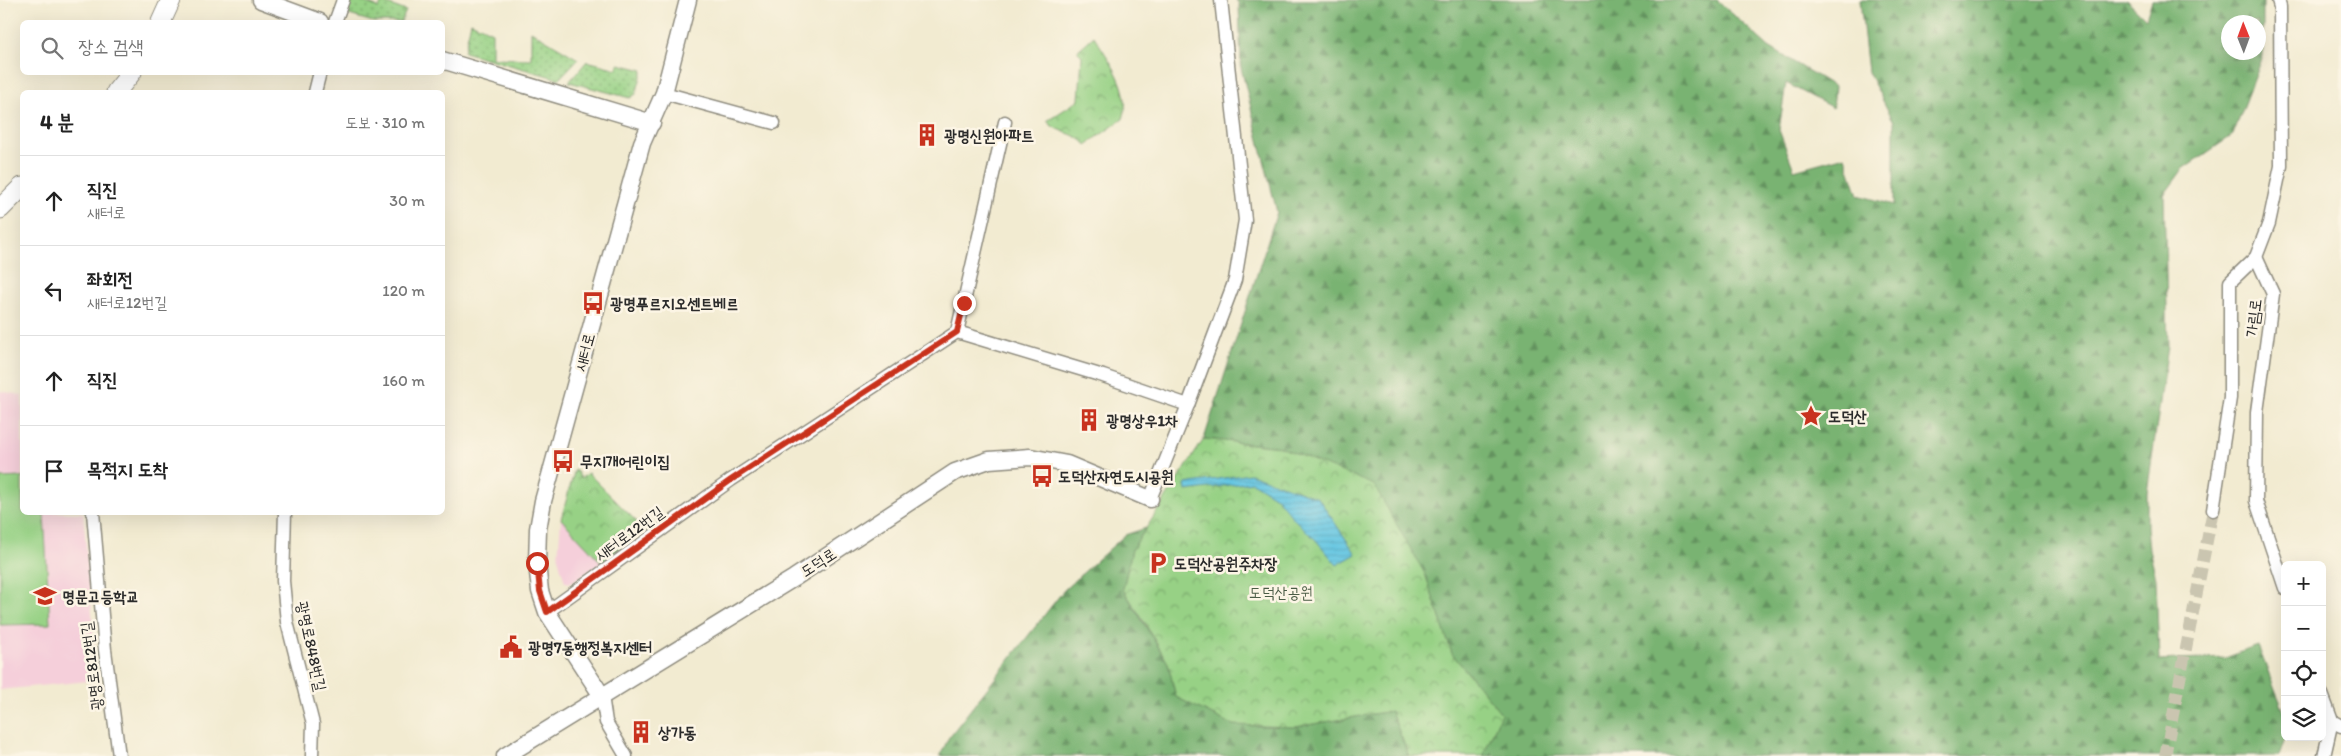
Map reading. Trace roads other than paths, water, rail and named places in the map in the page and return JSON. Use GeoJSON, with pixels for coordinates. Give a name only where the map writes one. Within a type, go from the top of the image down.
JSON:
{"type":"FeatureCollection","features":[{"type":"Feature","properties":{"kind":"main road"},"geometry":{"type":"LineString","coordinates":[[162,20],[171,0]]}},
{"type":"Feature","properties":{"kind":"main road"},"geometry":{"type":"LineString","coordinates":[[118,90],[130,75]]}},
{"type":"Feature","properties":{"kind":"main road"},"geometry":{"type":"LineString","coordinates":[[0,209],[20,189]]}},
{"type":"Feature","properties":{"kind":"street"},"geometry":{"type":"LineString","coordinates":[[261,0],[315,20]]}},
{"type":"Feature","properties":{"kind":"street"},"geometry":{"type":"LineString","coordinates":[[335,20],[343,0]]}},
{"type":"Feature","properties":{"kind":"street","name":"새터로"},"geometry":{"type":"LineString","coordinates":[[602,696],[547,612],[540,591],[537,563],[538,529],[543,501],[642,143],[664,93],[688,0]]}},
{"type":"Feature","properties":{"kind":"street"},"geometry":{"type":"LineString","coordinates":[[1150,499],[1235,280],[1246,220],[1221,0]]}},
{"type":"Feature","properties":{"kind":"street"},"geometry":{"type":"LineString","coordinates":[[2256,257],[2269,223],[2281,166],[2280,16],[2278,0]]}},
{"type":"Feature","properties":{"kind":"street"},"geometry":{"type":"LineString","coordinates":[[445,61],[652,122]]}},
{"type":"Feature","properties":{"kind":"street"},"geometry":{"type":"LineString","coordinates":[[316,90],[319,75]]}},
{"type":"Feature","properties":{"kind":"street"},"geometry":{"type":"LineString","coordinates":[[664,93],[774,122]]}},
{"type":"Feature","properties":{"kind":"street"},"geometry":{"type":"LineString","coordinates":[[1005,122],[957,332],[1103,376],[1188,405]]}},
{"type":"Feature","properties":{"kind":"street","name":"가림로"},"geometry":{"type":"LineString","coordinates":[[2212,510],[2230,398],[2230,282],[2256,257],[2273,294],[2257,412],[2256,501],[2281,576]]}},
{"type":"Feature","properties":{"kind":"street","name":"새터로12번길"},"geometry":{"type":"LineString","coordinates":[[547,612],[731,480],[957,332]]}},
{"type":"Feature","properties":{"kind":"street","name":"도덕로"},"geometry":{"type":"LineString","coordinates":[[505,756],[794,578],[955,472],[989,460],[1030,456],[1066,464],[1150,499]]}},
{"type":"Feature","properties":{"kind":"street","name":"광명로812번길"},"geometry":{"type":"LineString","coordinates":[[92,515],[105,650],[119,756]]}},
{"type":"Feature","properties":{"kind":"street","name":"광명로848번길"},"geometry":{"type":"LineString","coordinates":[[285,515],[284,581],[287,622],[313,724],[312,756]]}},
{"type":"Feature","properties":{"kind":"street"},"geometry":{"type":"LineString","coordinates":[[602,696],[606,722],[626,756]]}},
{"type":"Feature","properties":{"kind":"street"},"geometry":{"type":"LineString","coordinates":[[2323,696],[2337,724],[2324,756]]}},
{"type":"Feature","properties":{"kind":"water"},"geometry":{"type":"Polygon","coordinates":[[[1250,474],[1318,498],[1356,554],[1337,565],[1276,497],[1252,482],[1186,491],[1185,484],[1250,474]]]}},
{"type":"Feature","properties":{"kind":"tunnel"},"geometry":{"type":"LineString","coordinates":[[2165,756],[2213,510]]}},
{"type":"Feature","properties":{"kind":"place","name":"광명신원아파트"},"geometry":{"type":"Point","coordinates":[927,135]}},
{"type":"Feature","properties":{"kind":"place","name":"광명푸르지오센트베르"},"geometry":{"type":"Point","coordinates":[593,303]}},
{"type":"Feature","properties":{"kind":"place","name":"도덕산"},"geometry":{"type":"Point","coordinates":[1811,416]}},
{"type":"Feature","properties":{"kind":"place","name":"광명상우1차"},"geometry":{"type":"Point","coordinates":[1089,420]}},
{"type":"Feature","properties":{"kind":"place","name":"무지개어린이집"},"geometry":{"type":"Point","coordinates":[563,461]}},
{"type":"Feature","properties":{"kind":"place","name":"도덕산자연도시공원"},"geometry":{"type":"Point","coordinates":[1042,476]}},
{"type":"Feature","properties":{"kind":"place","name":"도덕산공원주차장"},"geometry":{"type":"Point","coordinates":[1158,563]}},
{"type":"Feature","properties":{"kind":"place","name":"명문고등학교"},"geometry":{"type":"Point","coordinates":[45,596]}},
{"type":"Feature","properties":{"kind":"place","name":"광명7동행정복지센터"},"geometry":{"type":"Point","coordinates":[511,647]}},
{"type":"Feature","properties":{"kind":"place","name":"상가동"},"geometry":{"type":"Point","coordinates":[641,732]}},
{"type":"Feature","properties":{"kind":"park label","name":"도덕산공원"},"geometry":{"type":"Point","coordinates":[1281,592]}}]}
